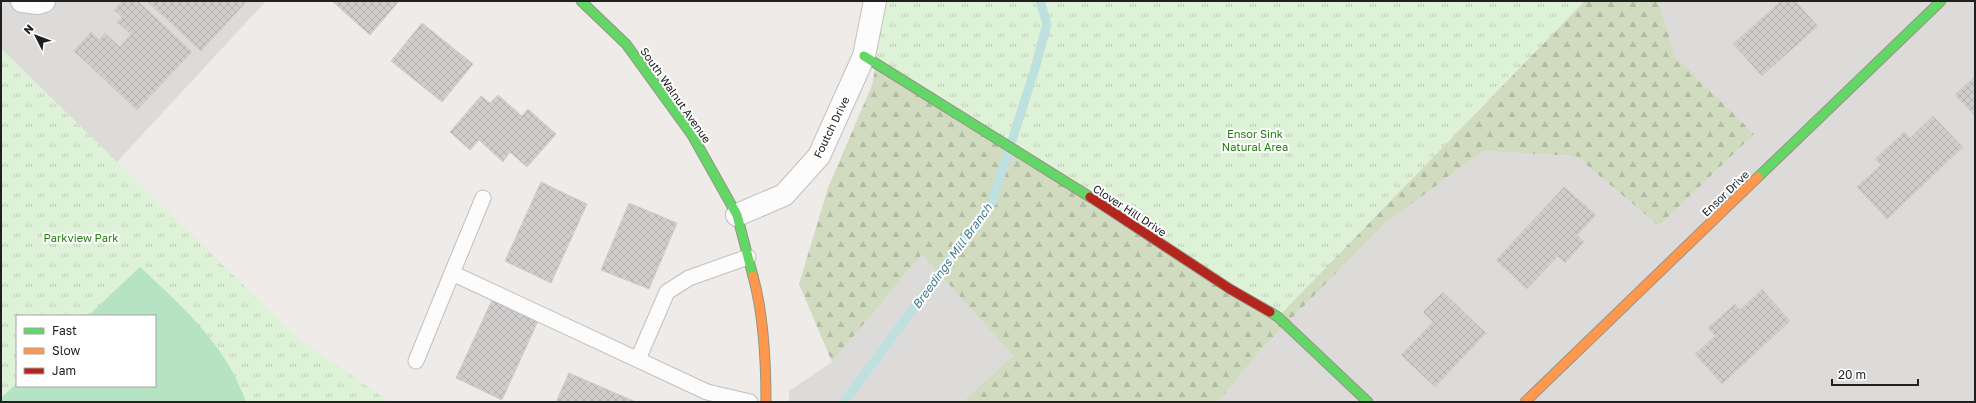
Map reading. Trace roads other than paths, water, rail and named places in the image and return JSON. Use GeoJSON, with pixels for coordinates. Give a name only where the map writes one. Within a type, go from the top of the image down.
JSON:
{"type":"FeatureCollection","features":[{"type":"Feature","properties":{"kind":"street"},"geometry":{"type":"LineString","coordinates":[[22,1],[38,4],[44,1]]}},
{"type":"Feature","properties":{"kind":"street","name":"South Walnut Avenue"},"geometry":{"type":"LineString","coordinates":[[581,1],[626,44],[688,129],[737,215],[759,299],[766,374],[766,402]]}},
{"type":"Feature","properties":{"kind":"street","name":"Foutch Drive"},"geometry":{"type":"LineString","coordinates":[[737,215],[784,195],[819,156],[864,56],[874,1]]}},
{"type":"Feature","properties":{"kind":"street","name":"Ensor Drive"},"geometry":{"type":"LineString","coordinates":[[1525,402],[1941,1]]}},
{"type":"Feature","properties":{"kind":"street","name":"Clover Hill Drive"},"geometry":{"type":"LineString","coordinates":[[864,56],[998,139],[1230,289],[1278,317],[1368,402]]}},
{"type":"Feature","properties":{"kind":"lane"},"geometry":{"type":"LineString","coordinates":[[416,361],[482,198]]}},
{"type":"Feature","properties":{"kind":"lane"},"geometry":{"type":"LineString","coordinates":[[638,359],[667,292],[689,278],[748,257]]}},
{"type":"Feature","properties":{"kind":"lane"},"geometry":{"type":"LineString","coordinates":[[452,273],[707,392],[750,402]]}},
{"type":"Feature","properties":{"kind":"waterway","name":"Breedings Mill Branch"},"geometry":{"type":"LineString","coordinates":[[844,402],[992,202],[1034,72],[1047,24],[1040,1]]}},
{"type":"Feature","properties":{"kind":"park label","name":"Ensor Sink Natural Area"},"geometry":{"type":"Point","coordinates":[1255,139]}},
{"type":"Feature","properties":{"kind":"park label","name":"Parkview Park"},"geometry":{"type":"Point","coordinates":[81,237]}}]}
